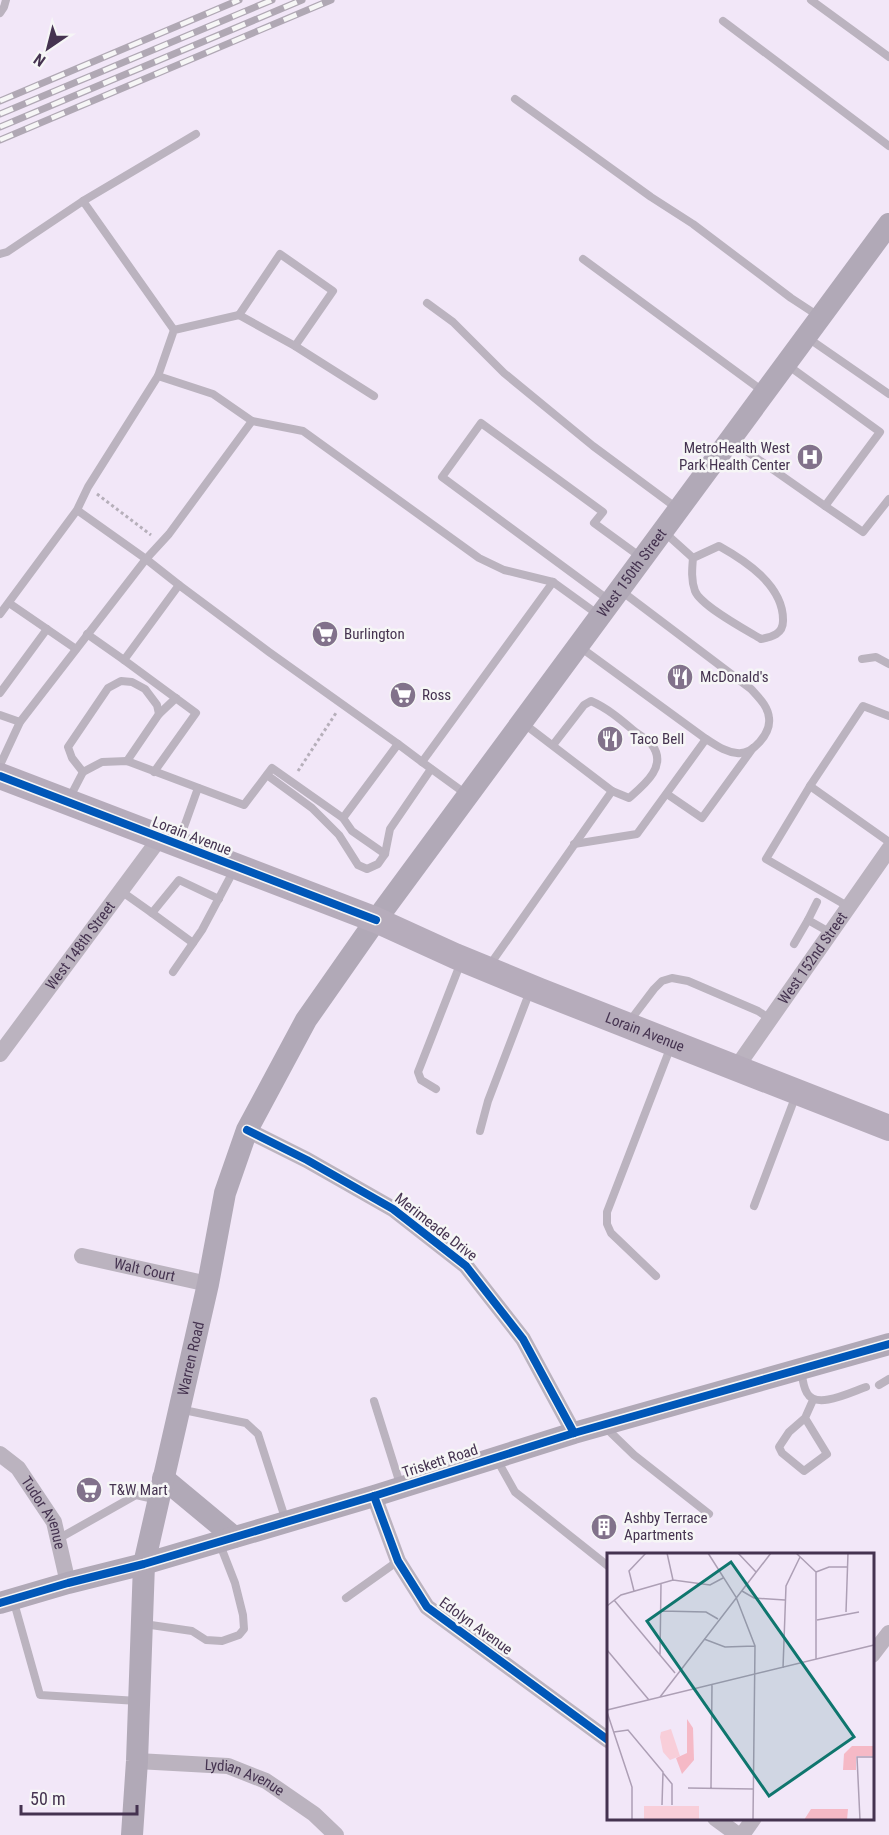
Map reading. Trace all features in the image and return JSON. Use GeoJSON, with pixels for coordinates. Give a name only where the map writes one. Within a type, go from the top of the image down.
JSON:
{"type":"FeatureCollection","features":[{"type":"Feature","properties":{"kind":"main road","name":"West 150th Street"},"geometry":{"type":"LineString","coordinates":[[376,920],[889,224]]}},
{"type":"Feature","properties":{"kind":"main road","name":"Lorain Avenue"},"geometry":{"type":"LineString","coordinates":[[0,776],[376,920],[531,988],[889,1128]]}},
{"type":"Feature","properties":{"kind":"main road","name":"Warren Road"},"geometry":{"type":"LineString","coordinates":[[132,1835],[144,1564],[207,1284],[225,1193],[247,1130],[306,1020],[376,920]]}},
{"type":"Feature","properties":{"kind":"main road","name":"Triskett Road"},"geometry":{"type":"LineString","coordinates":[[6,1601],[227,1540],[574,1433],[889,1344]]}},
{"type":"Feature","properties":{"kind":"main road"},"geometry":{"type":"LineString","coordinates":[[161,1489],[227,1540]]}},
{"type":"Feature","properties":{"kind":"street","name":"West 148th Street"},"geometry":{"type":"LineString","coordinates":[[0,1054],[121,891],[169,842]]}},
{"type":"Feature","properties":{"kind":"street","name":"West 152nd Street"},"geometry":{"type":"LineString","coordinates":[[736,1068],[889,849]]}},
{"type":"Feature","properties":{"kind":"street","name":"Merimeade Drive"},"geometry":{"type":"LineString","coordinates":[[247,1130],[307,1160],[393,1209],[466,1266],[523,1340],[574,1433]]}},
{"type":"Feature","properties":{"kind":"street","name":"Walt Court"},"geometry":{"type":"LineString","coordinates":[[82,1256],[207,1284]]}},
{"type":"Feature","properties":{"kind":"street","name":"Tudor Avenue"},"geometry":{"type":"LineString","coordinates":[[0,1454],[18,1468],[54,1522],[68,1583]]}},
{"type":"Feature","properties":{"kind":"street","name":"Edolyn Avenue"},"geometry":{"type":"LineString","coordinates":[[374,1496],[398,1561],[427,1607],[607,1739]]}},
{"type":"Feature","properties":{"kind":"street"},"geometry":{"type":"LineString","coordinates":[[874,1654],[889,1633]]}},
{"type":"Feature","properties":{"kind":"street","name":"Lydian Avenue"},"geometry":{"type":"LineString","coordinates":[[137,1761],[228,1766],[266,1781],[314,1814],[336,1835]]}},
{"type":"Feature","properties":{"kind":"street"},"geometry":{"type":"LineString","coordinates":[[718,1820],[740,1835],[752,1820]]}},
{"type":"Feature","properties":{"kind":"lane"},"geometry":{"type":"LineString","coordinates":[[0,13],[6,0]]}},
{"type":"Feature","properties":{"kind":"lane"},"geometry":{"type":"LineString","coordinates":[[811,0],[889,57]]}},
{"type":"Feature","properties":{"kind":"lane"},"geometry":{"type":"LineString","coordinates":[[723,21],[889,146]]}},
{"type":"Feature","properties":{"kind":"lane"},"geometry":{"type":"LineString","coordinates":[[515,99],[632,184],[693,224],[791,298],[820,317]]}},
{"type":"Feature","properties":{"kind":"lane"},"geometry":{"type":"LineString","coordinates":[[0,254],[7,252],[83,201],[196,134]]}},
{"type":"Feature","properties":{"kind":"lane"},"geometry":{"type":"LineString","coordinates":[[83,201],[174,330]]}},
{"type":"Feature","properties":{"kind":"lane"},"geometry":{"type":"LineString","coordinates":[[239,315],[280,254],[333,291],[295,346]]}},
{"type":"Feature","properties":{"kind":"lane"},"geometry":{"type":"LineString","coordinates":[[584,259],[765,392]]}},
{"type":"Feature","properties":{"kind":"lane"},"geometry":{"type":"LineString","coordinates":[[427,303],[453,322],[504,373],[584,439],[679,509]]}},
{"type":"Feature","properties":{"kind":"lane"},"geometry":{"type":"LineString","coordinates":[[174,330],[239,315],[295,346],[374,396]]}},
{"type":"Feature","properties":{"kind":"lane"},"geometry":{"type":"LineString","coordinates":[[0,614],[77,510],[88,487],[158,376],[174,330]]}},
{"type":"Feature","properties":{"kind":"lane"},"geometry":{"type":"LineString","coordinates":[[806,336],[889,394]]}},
{"type":"Feature","properties":{"kind":"lane"},"geometry":{"type":"LineString","coordinates":[[786,364],[889,439]]}},
{"type":"Feature","properties":{"kind":"lane"},"geometry":{"type":"LineString","coordinates":[[158,376],[213,394],[252,421],[303,431],[478,558],[504,570],[553,582],[610,602]]}},
{"type":"Feature","properties":{"kind":"lane"},"geometry":{"type":"LineString","coordinates":[[0,765],[20,722],[146,559],[169,534],[252,421]]}},
{"type":"Feature","properties":{"kind":"lane"},"geometry":{"type":"LineString","coordinates":[[642,559],[594,523],[603,512],[481,423],[442,477],[610,602],[751,689],[766,706],[770,719],[764,736],[702,818],[667,794]]}},
{"type":"Feature","properties":{"kind":"lane"},"geometry":{"type":"LineString","coordinates":[[825,506],[880,432]]}},
{"type":"Feature","properties":{"kind":"lane"},"geometry":{"type":"LineString","coordinates":[[730,440],[863,532],[889,499]]}},
{"type":"Feature","properties":{"kind":"lane"},"geometry":{"type":"LineString","coordinates":[[77,510],[468,795]]}},
{"type":"Feature","properties":{"kind":"lane"},"geometry":{"type":"LineString","coordinates":[[662,531],[693,558]]}},
{"type":"Feature","properties":{"kind":"lane"},"geometry":{"type":"LineString","coordinates":[[719,546],[741,558],[777,594],[783,611],[783,626],[773,637],[761,639],[712,609],[696,594],[692,576],[693,558],[719,546]]}},
{"type":"Feature","properties":{"kind":"lane"},"geometry":{"type":"LineString","coordinates":[[422,762],[553,582]]}},
{"type":"Feature","properties":{"kind":"lane"},"geometry":{"type":"LineString","coordinates":[[124,660],[180,585]]}},
{"type":"Feature","properties":{"kind":"lane"},"geometry":{"type":"LineString","coordinates":[[9,603],[76,649]]}},
{"type":"Feature","properties":{"kind":"lane"},"geometry":{"type":"LineString","coordinates":[[0,693],[47,629]]}},
{"type":"Feature","properties":{"kind":"lane"},"geometry":{"type":"LineString","coordinates":[[87,634],[196,713],[154,772]]}},
{"type":"Feature","properties":{"kind":"lane"},"geometry":{"type":"LineString","coordinates":[[578,645],[706,739],[725,750],[740,754],[753,748]]}},
{"type":"Feature","properties":{"kind":"lane"},"geometry":{"type":"LineString","coordinates":[[862,658],[876,657],[889,664]]}},
{"type":"Feature","properties":{"kind":"lane"},"geometry":{"type":"LineString","coordinates":[[82,772],[72,758],[68,747],[108,688],[122,681],[139,684],[152,696],[159,714]]}},
{"type":"Feature","properties":{"kind":"lane"},"geometry":{"type":"LineString","coordinates":[[127,761],[159,714],[176,699]]}},
{"type":"Feature","properties":{"kind":"lane"},"geometry":{"type":"LineString","coordinates":[[522,722],[612,791],[629,798],[657,768],[656,752],[651,743],[616,715],[591,701],[584,705],[553,745]]}},
{"type":"Feature","properties":{"kind":"lane"},"geometry":{"type":"LineString","coordinates":[[849,907],[766,859],[810,786],[863,706],[889,716]]}},
{"type":"Feature","properties":{"kind":"lane"},"geometry":{"type":"LineString","coordinates":[[0,715],[20,722]]}},
{"type":"Feature","properties":{"kind":"lane"},"geometry":{"type":"LineString","coordinates":[[574,844],[638,834],[706,739]]}},
{"type":"Feature","properties":{"kind":"lane"},"geometry":{"type":"LineString","coordinates":[[343,818],[398,744]]}},
{"type":"Feature","properties":{"kind":"lane"},"geometry":{"type":"LineString","coordinates":[[68,803],[82,772],[102,762],[127,761],[244,805],[272,768],[343,818],[352,831],[385,854]]}},
{"type":"Feature","properties":{"kind":"lane"},"geometry":{"type":"LineString","coordinates":[[267,775],[312,808],[339,835],[358,865],[367,869],[378,864],[385,854],[390,829],[431,769]]}},
{"type":"Feature","properties":{"kind":"lane"},"geometry":{"type":"LineString","coordinates":[[810,786],[889,842]]}},
{"type":"Feature","properties":{"kind":"lane"},"geometry":{"type":"LineString","coordinates":[[169,842],[198,788]]}},
{"type":"Feature","properties":{"kind":"lane"},"geometry":{"type":"LineString","coordinates":[[487,969],[612,791]]}},
{"type":"Feature","properties":{"kind":"lane"},"geometry":{"type":"LineString","coordinates":[[173,972],[202,930],[235,867]]}},
{"type":"Feature","properties":{"kind":"lane"},"geometry":{"type":"LineString","coordinates":[[152,913],[178,880],[219,899]]}},
{"type":"Feature","properties":{"kind":"lane"},"geometry":{"type":"LineString","coordinates":[[121,891],[193,943]]}},
{"type":"Feature","properties":{"kind":"lane"},"geometry":{"type":"LineString","coordinates":[[794,944],[817,902]]}},
{"type":"Feature","properties":{"kind":"lane"},"geometry":{"type":"LineString","coordinates":[[808,920],[831,933]]}},
{"type":"Feature","properties":{"kind":"lane"},"geometry":{"type":"LineString","coordinates":[[436,1089],[421,1080],[418,1072],[462,959]]}},
{"type":"Feature","properties":{"kind":"lane"},"geometry":{"type":"LineString","coordinates":[[627,1025],[654,989],[662,981],[672,978],[688,981],[758,1011],[770,1019]]}},
{"type":"Feature","properties":{"kind":"lane"},"geometry":{"type":"LineString","coordinates":[[480,1131],[531,988]]}},
{"type":"Feature","properties":{"kind":"lane"},"geometry":{"type":"LineString","coordinates":[[656,1276],[611,1233],[607,1224],[607,1212],[672,1043]]}},
{"type":"Feature","properties":{"kind":"lane"},"geometry":{"type":"LineString","coordinates":[[754,1206],[798,1092]]}},
{"type":"Feature","properties":{"kind":"lane"},"geometry":{"type":"LineString","coordinates":[[801,1369],[807,1394],[813,1400],[821,1402],[866,1388]]}},
{"type":"Feature","properties":{"kind":"lane"},"geometry":{"type":"LineString","coordinates":[[879,1384],[889,1379]]}},
{"type":"Feature","properties":{"kind":"lane"},"geometry":{"type":"LineString","coordinates":[[805,1418],[827,1454],[804,1471],[782,1453],[779,1447],[789,1432],[805,1418],[813,1400]]}},
{"type":"Feature","properties":{"kind":"lane"},"geometry":{"type":"LineString","coordinates":[[374,1401],[401,1487]]}},
{"type":"Feature","properties":{"kind":"lane"},"geometry":{"type":"LineString","coordinates":[[179,1409],[246,1423],[258,1434],[286,1522]]}},
{"type":"Feature","properties":{"kind":"lane"},"geometry":{"type":"LineString","coordinates":[[603,1425],[634,1455],[709,1514]]}},
{"type":"Feature","properties":{"kind":"lane"},"geometry":{"type":"LineString","coordinates":[[495,1458],[515,1492],[607,1564]]}},
{"type":"Feature","properties":{"kind":"lane"},"geometry":{"type":"LineString","coordinates":[[58,1539],[136,1495],[161,1489]]}},
{"type":"Feature","properties":{"kind":"lane"},"geometry":{"type":"LineString","coordinates":[[142,1624],[192,1631],[206,1640],[222,1641],[239,1635],[243,1629],[243,1615],[227,1540]]}},
{"type":"Feature","properties":{"kind":"lane"},"geometry":{"type":"LineString","coordinates":[[346,1598],[398,1561]]}},
{"type":"Feature","properties":{"kind":"lane"},"geometry":{"type":"LineString","coordinates":[[6,1601],[40,1695],[139,1701]]}},
{"type":"Feature","properties":{"kind":"path"},"geometry":{"type":"LineString","coordinates":[[88,487],[151,535]]}},
{"type":"Feature","properties":{"kind":"path"},"geometry":{"type":"LineString","coordinates":[[298,771],[336,713]]}},
{"type":"Feature","properties":{"kind":"railway"},"geometry":{"type":"LineString","coordinates":[[0,101],[239,0]]}},
{"type":"Feature","properties":{"kind":"railway"},"geometry":{"type":"LineString","coordinates":[[0,114],[272,0]]}},
{"type":"Feature","properties":{"kind":"railway"},"geometry":{"type":"LineString","coordinates":[[0,127],[302,0]]}},
{"type":"Feature","properties":{"kind":"railway"},"geometry":{"type":"LineString","coordinates":[[0,140],[331,0]]}},
{"type":"Feature","properties":{"kind":"cycle path"},"geometry":{"type":"LineString","coordinates":[[0,776],[376,920]]}},
{"type":"Feature","properties":{"kind":"cycle path"},"geometry":{"type":"LineString","coordinates":[[247,1130],[307,1160],[393,1209],[466,1266],[523,1339],[574,1433]]}},
{"type":"Feature","properties":{"kind":"cycle path"},"geometry":{"type":"LineString","coordinates":[[0,1603],[144,1564],[374,1496],[574,1433],[889,1344]]}},
{"type":"Feature","properties":{"kind":"cycle path"},"geometry":{"type":"LineString","coordinates":[[374,1496],[398,1561],[427,1607],[607,1739]]}},
{"type":"Feature","properties":{"kind":"place","name":"MetroHealth West Park Health Center"},"geometry":{"type":"Point","coordinates":[810,457]}},
{"type":"Feature","properties":{"kind":"place","name":"Burlington"},"geometry":{"type":"Point","coordinates":[325,634]}},
{"type":"Feature","properties":{"kind":"place","name":"McDonald's"},"geometry":{"type":"Point","coordinates":[680,677]}},
{"type":"Feature","properties":{"kind":"place","name":"Ross"},"geometry":{"type":"Point","coordinates":[403,695]}},
{"type":"Feature","properties":{"kind":"place","name":"Taco Bell"},"geometry":{"type":"Point","coordinates":[610,739]}},
{"type":"Feature","properties":{"kind":"place","name":"T&W Mart"},"geometry":{"type":"Point","coordinates":[89,1490]}},
{"type":"Feature","properties":{"kind":"place","name":"Ashby Terrace Apartments"},"geometry":{"type":"Point","coordinates":[604,1527]}}]}
